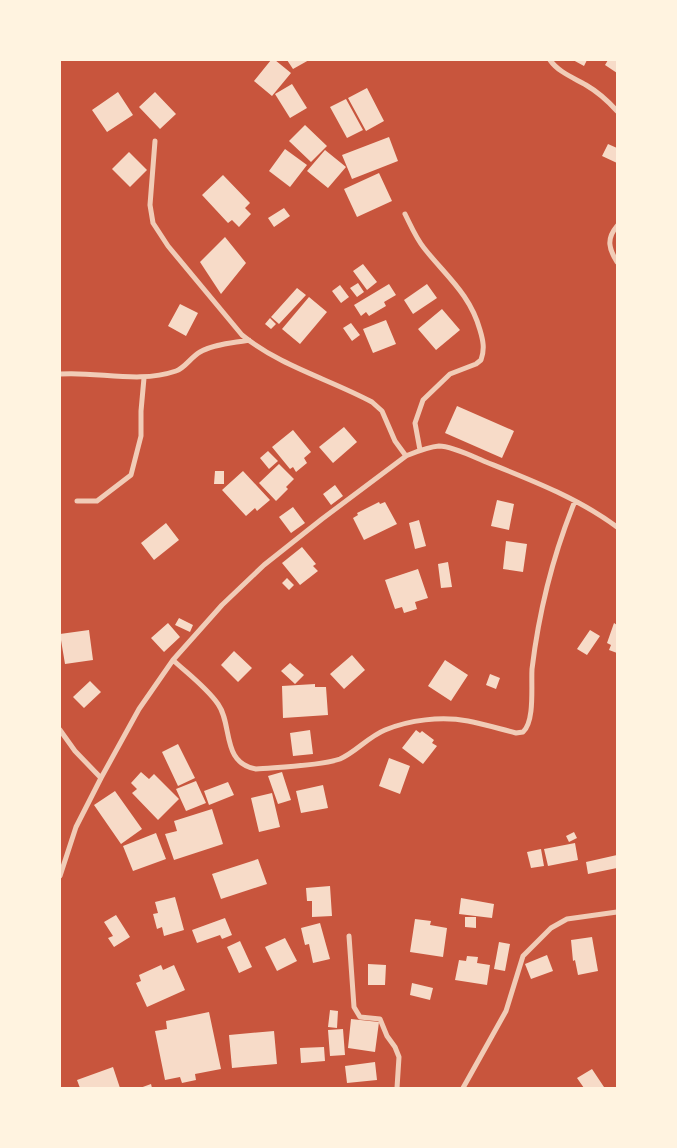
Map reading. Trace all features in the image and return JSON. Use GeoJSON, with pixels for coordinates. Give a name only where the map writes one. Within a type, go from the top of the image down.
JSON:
{"type":"FeatureCollection","features":[{"type":"Feature","properties":{"kind":"street"},"geometry":{"type":"LineString","coordinates":[[550,60],[568,75],[588,86],[617,111]]}},
{"type":"Feature","properties":{"kind":"street"},"geometry":{"type":"LineString","coordinates":[[155,141],[150,205],[153,223],[168,246],[242,335],[290,364],[372,402],[382,411],[395,441],[406,456]]}},
{"type":"Feature","properties":{"kind":"street"},"geometry":{"type":"LineString","coordinates":[[405,214],[415,236],[424,249],[469,302],[476,317],[483,346],[481,360],[476,364],[450,374],[424,400],[415,422],[420,450]]}},
{"type":"Feature","properties":{"kind":"street"},"geometry":{"type":"LineString","coordinates":[[617,226],[611,233],[609,241],[610,251],[617,262]]}},
{"type":"Feature","properties":{"kind":"street"},"geometry":{"type":"LineString","coordinates":[[60,374],[74,373],[144,378],[177,371],[200,352],[222,345],[249,340]]}},
{"type":"Feature","properties":{"kind":"street"},"geometry":{"type":"LineString","coordinates":[[77,501],[97,501],[131,475],[141,436],[144,378]]}},
{"type":"Feature","properties":{"kind":"street"},"geometry":{"type":"LineString","coordinates":[[60,876],[76,827],[101,778],[138,709],[173,660],[222,604],[264,565],[406,456],[420,450],[440,446],[466,453],[574,501],[617,527]]}},
{"type":"Feature","properties":{"kind":"street"},"geometry":{"type":"LineString","coordinates":[[173,660],[216,701],[222,711],[229,745],[235,756],[249,768],[256,769],[332,761],[352,753],[367,740],[384,731],[405,724],[436,719],[466,720],[516,733],[523,732],[527,728],[530,718],[532,670],[549,577],[574,501]]}},
{"type":"Feature","properties":{"kind":"street"},"geometry":{"type":"LineString","coordinates":[[60,730],[89,768],[101,778]]}},
{"type":"Feature","properties":{"kind":"street"},"geometry":{"type":"LineString","coordinates":[[464,1088],[506,1011],[523,956],[551,928],[567,919],[617,912]]}},
{"type":"Feature","properties":{"kind":"street"},"geometry":{"type":"LineString","coordinates":[[349,936],[354,1006],[360,1017],[380,1019],[387,1036],[395,1047],[399,1057],[397,1088]]}},
{"type":"Feature","properties":{"kind":"building"},"geometry":{"type":"Polygon","coordinates":[[[271,60],[275,60],[291,73],[272,96],[254,81],[271,60]]]}},
{"type":"Feature","properties":{"kind":"building"},"geometry":{"type":"Polygon","coordinates":[[[287,60],[309,60],[293,69],[287,60]]]}},
{"type":"Feature","properties":{"kind":"building"},"geometry":{"type":"Polygon","coordinates":[[[573,60],[587,60],[584,66],[573,60]]]}},
{"type":"Feature","properties":{"kind":"building"},"geometry":{"type":"Polygon","coordinates":[[[608,60],[617,60],[617,73],[605,65],[608,60]]]}},
{"type":"Feature","properties":{"kind":"building"},"geometry":{"type":"Polygon","coordinates":[[[292,84],[307,108],[290,118],[275,94],[292,84]]]}},
{"type":"Feature","properties":{"kind":"building"},"geometry":{"type":"Polygon","coordinates":[[[367,88],[384,121],[366,131],[348,98],[367,88]]]}},
{"type":"Feature","properties":{"kind":"building"},"geometry":{"type":"Polygon","coordinates":[[[118,92],[133,115],[107,132],[92,110],[118,92]]]}},
{"type":"Feature","properties":{"kind":"building"},"geometry":{"type":"Polygon","coordinates":[[[155,92],[176,114],[160,129],[139,107],[155,92]]]}},
{"type":"Feature","properties":{"kind":"building"},"geometry":{"type":"Polygon","coordinates":[[[346,99],[363,130],[347,138],[330,107],[346,99]]]}},
{"type":"Feature","properties":{"kind":"building"},"geometry":{"type":"Polygon","coordinates":[[[305,125],[327,146],[311,162],[289,141],[305,125]]]}},
{"type":"Feature","properties":{"kind":"building"},"geometry":{"type":"Polygon","coordinates":[[[389,137],[398,161],[352,179],[342,155],[389,137]]]}},
{"type":"Feature","properties":{"kind":"building"},"geometry":{"type":"Polygon","coordinates":[[[608,144],[617,148],[617,163],[602,156],[608,144]]]}},
{"type":"Feature","properties":{"kind":"building"},"geometry":{"type":"Polygon","coordinates":[[[285,149],[307,165],[290,187],[269,171],[285,149]]]}},
{"type":"Feature","properties":{"kind":"building"},"geometry":{"type":"Polygon","coordinates":[[[325,150],[346,167],[328,188],[307,171],[325,150]]]}},
{"type":"Feature","properties":{"kind":"building"},"geometry":{"type":"Polygon","coordinates":[[[129,152],[147,170],[130,187],[112,169],[129,152]]]}},
{"type":"Feature","properties":{"kind":"building"},"geometry":{"type":"Polygon","coordinates":[[[379,173],[392,201],[357,217],[344,189],[379,173]]]}},
{"type":"Feature","properties":{"kind":"building"},"geometry":{"type":"Polygon","coordinates":[[[223,175],[250,203],[245,208],[251,214],[239,227],[232,220],[228,223],[202,195],[223,175]]]}},
{"type":"Feature","properties":{"kind":"building"},"geometry":{"type":"Polygon","coordinates":[[[284,208],[290,216],[274,227],[268,218],[284,208]]]}},
{"type":"Feature","properties":{"kind":"building"},"geometry":{"type":"Polygon","coordinates":[[[225,237],[246,263],[221,294],[200,262],[225,237]]]}},
{"type":"Feature","properties":{"kind":"building"},"geometry":{"type":"Polygon","coordinates":[[[363,264],[377,282],[367,290],[353,271],[363,264]]]}},
{"type":"Feature","properties":{"kind":"building"},"geometry":{"type":"Polygon","coordinates":[[[358,283],[364,292],[357,297],[350,288],[358,283]]]}},
{"type":"Feature","properties":{"kind":"building"},"geometry":{"type":"Polygon","coordinates":[[[389,284],[396,295],[384,302],[386,306],[369,316],[366,312],[361,316],[354,305],[389,284]]]}},
{"type":"Feature","properties":{"kind":"building"},"geometry":{"type":"Polygon","coordinates":[[[427,284],[437,298],[413,314],[404,300],[427,284]]]}},
{"type":"Feature","properties":{"kind":"building"},"geometry":{"type":"Polygon","coordinates":[[[340,285],[349,297],[341,303],[332,291],[340,285]]]}},
{"type":"Feature","properties":{"kind":"building"},"geometry":{"type":"Polygon","coordinates":[[[297,288],[306,295],[279,324],[271,317],[297,288]]]}},
{"type":"Feature","properties":{"kind":"building"},"geometry":{"type":"Polygon","coordinates":[[[309,297],[327,312],[300,344],[282,329],[309,297]]]}},
{"type":"Feature","properties":{"kind":"building"},"geometry":{"type":"Polygon","coordinates":[[[180,304],[198,313],[186,336],[168,326],[180,304]]]}},
{"type":"Feature","properties":{"kind":"building"},"geometry":{"type":"Polygon","coordinates":[[[442,309],[460,330],[436,350],[418,329],[442,309]]]}},
{"type":"Feature","properties":{"kind":"building"},"geometry":{"type":"Polygon","coordinates":[[[270,318],[276,324],[271,329],[265,324],[270,318]]]}},
{"type":"Feature","properties":{"kind":"building"},"geometry":{"type":"Polygon","coordinates":[[[386,320],[396,344],[373,353],[363,329],[386,320]]]}},
{"type":"Feature","properties":{"kind":"building"},"geometry":{"type":"Polygon","coordinates":[[[351,323],[360,335],[352,341],[343,328],[351,323]]]}},
{"type":"Feature","properties":{"kind":"building"},"geometry":{"type":"Polygon","coordinates":[[[457,406],[514,431],[502,458],[445,433],[457,406]]]}},
{"type":"Feature","properties":{"kind":"building"},"geometry":{"type":"Polygon","coordinates":[[[344,427],[357,442],[333,463],[319,447],[344,427]]]}},
{"type":"Feature","properties":{"kind":"building"},"geometry":{"type":"Polygon","coordinates":[[[293,430],[311,452],[304,458],[307,463],[296,472],[293,467],[290,469],[272,447],[293,430]]]}},
{"type":"Feature","properties":{"kind":"building"},"geometry":{"type":"Polygon","coordinates":[[[268,451],[278,461],[269,469],[260,458],[268,451]]]}},
{"type":"Feature","properties":{"kind":"building"},"geometry":{"type":"Polygon","coordinates":[[[279,464],[294,479],[286,487],[288,489],[276,501],[259,483],[279,464]]]}},
{"type":"Feature","properties":{"kind":"building"},"geometry":{"type":"Polygon","coordinates":[[[215,471],[224,471],[224,484],[214,484],[215,471]]]}},
{"type":"Feature","properties":{"kind":"building"},"geometry":{"type":"Polygon","coordinates":[[[243,471],[270,500],[257,511],[255,508],[246,516],[222,490],[243,471]]]}},
{"type":"Feature","properties":{"kind":"building"},"geometry":{"type":"Polygon","coordinates":[[[335,485],[343,496],[331,505],[323,494],[335,485]]]}},
{"type":"Feature","properties":{"kind":"building"},"geometry":{"type":"Polygon","coordinates":[[[497,500],[514,504],[509,530],[491,526],[497,500]]]}},
{"type":"Feature","properties":{"kind":"building"},"geometry":{"type":"Polygon","coordinates":[[[379,502],[380,504],[385,502],[397,524],[364,540],[353,518],[358,515],[357,513],[379,502]]]}},
{"type":"Feature","properties":{"kind":"building"},"geometry":{"type":"Polygon","coordinates":[[[293,507],[305,523],[291,533],[279,517],[293,507]]]}},
{"type":"Feature","properties":{"kind":"building"},"geometry":{"type":"Polygon","coordinates":[[[419,520],[426,546],[415,549],[409,523],[419,520]]]}},
{"type":"Feature","properties":{"kind":"building"},"geometry":{"type":"Polygon","coordinates":[[[166,523],[179,540],[154,560],[141,543],[166,523]]]}},
{"type":"Feature","properties":{"kind":"building"},"geometry":{"type":"Polygon","coordinates":[[[506,541],[527,544],[523,572],[503,569],[506,541]]]}},
{"type":"Feature","properties":{"kind":"building"},"geometry":{"type":"Polygon","coordinates":[[[302,547],[316,564],[313,566],[318,571],[300,585],[282,563],[302,547]]]}},
{"type":"Feature","properties":{"kind":"building"},"geometry":{"type":"Polygon","coordinates":[[[448,562],[452,587],[441,588],[438,564],[448,562]]]}},
{"type":"Feature","properties":{"kind":"building"},"geometry":{"type":"Polygon","coordinates":[[[418,569],[428,598],[415,602],[417,609],[404,613],[402,607],[395,609],[385,580],[418,569]]]}},
{"type":"Feature","properties":{"kind":"building"},"geometry":{"type":"Polygon","coordinates":[[[287,578],[294,585],[289,590],[282,583],[287,578]]]}},
{"type":"Feature","properties":{"kind":"building"},"geometry":{"type":"Polygon","coordinates":[[[179,618],[193,625],[190,632],[175,625],[179,618]]]}},
{"type":"Feature","properties":{"kind":"building"},"geometry":{"type":"Polygon","coordinates":[[[168,623],[180,637],[164,652],[151,638],[168,623]]]}},
{"type":"Feature","properties":{"kind":"building"},"geometry":{"type":"Polygon","coordinates":[[[614,623],[617,625],[617,653],[609,650],[611,645],[607,643],[614,623]]]}},
{"type":"Feature","properties":{"kind":"building"},"geometry":{"type":"Polygon","coordinates":[[[89,630],[93,660],[65,664],[60,634],[89,630]]]}},
{"type":"Feature","properties":{"kind":"building"},"geometry":{"type":"Polygon","coordinates":[[[590,630],[600,636],[587,655],[577,649],[590,630]]]}},
{"type":"Feature","properties":{"kind":"building"},"geometry":{"type":"Polygon","coordinates":[[[234,651],[252,668],[238,682],[221,665],[234,651]]]}},
{"type":"Feature","properties":{"kind":"building"},"geometry":{"type":"Polygon","coordinates":[[[352,655],[365,670],[344,689],[330,674],[352,655]]]}},
{"type":"Feature","properties":{"kind":"building"},"geometry":{"type":"Polygon","coordinates":[[[445,660],[468,675],[451,701],[428,686],[445,660]]]}},
{"type":"Feature","properties":{"kind":"building"},"geometry":{"type":"Polygon","coordinates":[[[290,663],[304,675],[295,684],[281,671],[290,663]]]}},
{"type":"Feature","properties":{"kind":"building"},"geometry":{"type":"Polygon","coordinates":[[[490,674],[500,678],[496,689],[486,685],[490,674]]]}},
{"type":"Feature","properties":{"kind":"building"},"geometry":{"type":"Polygon","coordinates":[[[90,681],[101,692],[84,708],[73,697],[90,681]]]}},
{"type":"Feature","properties":{"kind":"building"},"geometry":{"type":"Polygon","coordinates":[[[315,684],[315,687],[326,687],[328,715],[283,718],[282,686],[315,684]]]}},
{"type":"Feature","properties":{"kind":"building"},"geometry":{"type":"Polygon","coordinates":[[[310,730],[313,754],[293,756],[290,733],[310,730]]]}},
{"type":"Feature","properties":{"kind":"building"},"geometry":{"type":"Polygon","coordinates":[[[416,730],[420,733],[422,731],[434,740],[432,743],[437,746],[423,764],[402,748],[416,730]]]}},
{"type":"Feature","properties":{"kind":"building"},"geometry":{"type":"Polygon","coordinates":[[[178,744],[195,778],[178,786],[162,752],[178,744]]]}},
{"type":"Feature","properties":{"kind":"building"},"geometry":{"type":"Polygon","coordinates":[[[389,758],[410,766],[400,794],[379,786],[389,758]]]}},
{"type":"Feature","properties":{"kind":"building"},"geometry":{"type":"Polygon","coordinates":[[[141,772],[149,779],[154,774],[179,799],[158,820],[132,793],[137,789],[131,783],[141,772]]]}},
{"type":"Feature","properties":{"kind":"building"},"geometry":{"type":"Polygon","coordinates":[[[282,772],[291,800],[278,804],[268,776],[282,772]]]}},
{"type":"Feature","properties":{"kind":"building"},"geometry":{"type":"Polygon","coordinates":[[[196,781],[206,803],[186,811],[176,789],[196,781]]]}},
{"type":"Feature","properties":{"kind":"building"},"geometry":{"type":"Polygon","coordinates":[[[228,782],[234,795],[209,805],[204,791],[228,782]]]}},
{"type":"Feature","properties":{"kind":"building"},"geometry":{"type":"Polygon","coordinates":[[[323,785],[328,808],[301,813],[296,791],[323,785]]]}},
{"type":"Feature","properties":{"kind":"building"},"geometry":{"type":"Polygon","coordinates":[[[115,791],[142,829],[121,844],[94,805],[115,791]]]}},
{"type":"Feature","properties":{"kind":"building"},"geometry":{"type":"Polygon","coordinates":[[[272,793],[280,827],[259,832],[251,798],[272,793]]]}},
{"type":"Feature","properties":{"kind":"building"},"geometry":{"type":"Polygon","coordinates":[[[212,809],[223,844],[174,860],[165,834],[177,831],[174,821],[212,809]]]}},
{"type":"Feature","properties":{"kind":"building"},"geometry":{"type":"Polygon","coordinates":[[[574,832],[577,838],[569,842],[566,836],[574,832]]]}},
{"type":"Feature","properties":{"kind":"building"},"geometry":{"type":"Polygon","coordinates":[[[156,833],[166,859],[133,871],[123,846],[156,833]]]}},
{"type":"Feature","properties":{"kind":"building"},"geometry":{"type":"Polygon","coordinates":[[[575,843],[578,860],[548,866],[544,849],[575,843]]]}},
{"type":"Feature","properties":{"kind":"building"},"geometry":{"type":"Polygon","coordinates":[[[541,849],[544,866],[531,868],[527,852],[541,849]]]}},
{"type":"Feature","properties":{"kind":"building"},"geometry":{"type":"Polygon","coordinates":[[[617,855],[617,868],[588,874],[586,862],[617,855]]]}},
{"type":"Feature","properties":{"kind":"building"},"geometry":{"type":"Polygon","coordinates":[[[258,859],[267,884],[221,899],[212,874],[258,859]]]}},
{"type":"Feature","properties":{"kind":"building"},"geometry":{"type":"Polygon","coordinates":[[[330,886],[332,916],[312,917],[312,901],[307,901],[306,888],[330,886]]]}},
{"type":"Feature","properties":{"kind":"building"},"geometry":{"type":"Polygon","coordinates":[[[175,897],[184,930],[164,936],[162,927],[157,929],[153,914],[158,913],[155,902],[175,897]]]}},
{"type":"Feature","properties":{"kind":"building"},"geometry":{"type":"Polygon","coordinates":[[[461,898],[494,904],[492,918],[459,914],[461,898]]]}},
{"type":"Feature","properties":{"kind":"building"},"geometry":{"type":"Polygon","coordinates":[[[116,915],[130,937],[114,947],[108,938],[113,936],[104,922],[116,915]]]}},
{"type":"Feature","properties":{"kind":"building"},"geometry":{"type":"Polygon","coordinates":[[[465,917],[476,917],[476,928],[465,927],[465,917]]]}},
{"type":"Feature","properties":{"kind":"building"},"geometry":{"type":"Polygon","coordinates":[[[225,918],[232,935],[222,939],[220,935],[197,943],[192,930],[225,918]]]}},
{"type":"Feature","properties":{"kind":"building"},"geometry":{"type":"Polygon","coordinates":[[[415,919],[431,921],[430,925],[447,928],[443,957],[410,952],[415,919]]]}},
{"type":"Feature","properties":{"kind":"building"},"geometry":{"type":"Polygon","coordinates":[[[320,923],[330,959],[313,963],[309,944],[305,945],[301,928],[320,923]]]}},
{"type":"Feature","properties":{"kind":"building"},"geometry":{"type":"Polygon","coordinates":[[[592,937],[598,971],[578,975],[575,960],[573,961],[571,940],[592,937]]]}},
{"type":"Feature","properties":{"kind":"building"},"geometry":{"type":"Polygon","coordinates":[[[285,938],[297,961],[277,971],[265,947],[285,938]]]}},
{"type":"Feature","properties":{"kind":"building"},"geometry":{"type":"Polygon","coordinates":[[[240,941],[252,967],[239,973],[227,947],[240,941]]]}},
{"type":"Feature","properties":{"kind":"building"},"geometry":{"type":"Polygon","coordinates":[[[499,942],[510,944],[505,971],[494,969],[499,942]]]}},
{"type":"Feature","properties":{"kind":"building"},"geometry":{"type":"Polygon","coordinates":[[[547,955],[553,971],[531,979],[525,964],[547,955]]]}},
{"type":"Feature","properties":{"kind":"building"},"geometry":{"type":"Polygon","coordinates":[[[467,956],[478,957],[477,963],[490,965],[487,985],[455,980],[459,960],[466,961],[467,956]]]}},
{"type":"Feature","properties":{"kind":"building"},"geometry":{"type":"Polygon","coordinates":[[[368,964],[386,965],[385,985],[368,985],[368,964]]]}},
{"type":"Feature","properties":{"kind":"building"},"geometry":{"type":"Polygon","coordinates":[[[161,965],[163,970],[174,965],[185,990],[147,1007],[136,983],[141,981],[139,975],[161,965]]]}},
{"type":"Feature","properties":{"kind":"building"},"geometry":{"type":"Polygon","coordinates":[[[412,983],[433,988],[430,1000],[410,995],[412,983]]]}},
{"type":"Feature","properties":{"kind":"building"},"geometry":{"type":"Polygon","coordinates":[[[330,1010],[338,1011],[337,1028],[328,1027],[330,1010]]]}},
{"type":"Feature","properties":{"kind":"building"},"geometry":{"type":"Polygon","coordinates":[[[209,1012],[221,1069],[195,1074],[196,1080],[182,1083],[180,1077],[165,1080],[155,1031],[167,1029],[166,1021],[209,1012]]]}},
{"type":"Feature","properties":{"kind":"building"},"geometry":{"type":"Polygon","coordinates":[[[351,1019],[379,1022],[375,1052],[348,1048],[351,1019]]]}},
{"type":"Feature","properties":{"kind":"building"},"geometry":{"type":"Polygon","coordinates":[[[343,1029],[345,1055],[330,1056],[328,1030],[343,1029]]]}},
{"type":"Feature","properties":{"kind":"building"},"geometry":{"type":"Polygon","coordinates":[[[274,1031],[277,1064],[232,1068],[229,1035],[274,1031]]]}},
{"type":"Feature","properties":{"kind":"building"},"geometry":{"type":"Polygon","coordinates":[[[324,1047],[325,1061],[301,1063],[300,1048],[324,1047]]]}},
{"type":"Feature","properties":{"kind":"building"},"geometry":{"type":"Polygon","coordinates":[[[375,1062],[377,1080],[347,1083],[345,1066],[375,1062]]]}},
{"type":"Feature","properties":{"kind":"building"},"geometry":{"type":"Polygon","coordinates":[[[113,1067],[120,1088],[80,1088],[77,1080],[113,1067]]]}},
{"type":"Feature","properties":{"kind":"building"},"geometry":{"type":"Polygon","coordinates":[[[592,1069],[603,1088],[584,1088],[577,1078],[592,1069]]]}},
{"type":"Feature","properties":{"kind":"building"},"geometry":{"type":"Polygon","coordinates":[[[151,1084],[152,1088],[140,1088],[151,1084]]]}}]}
